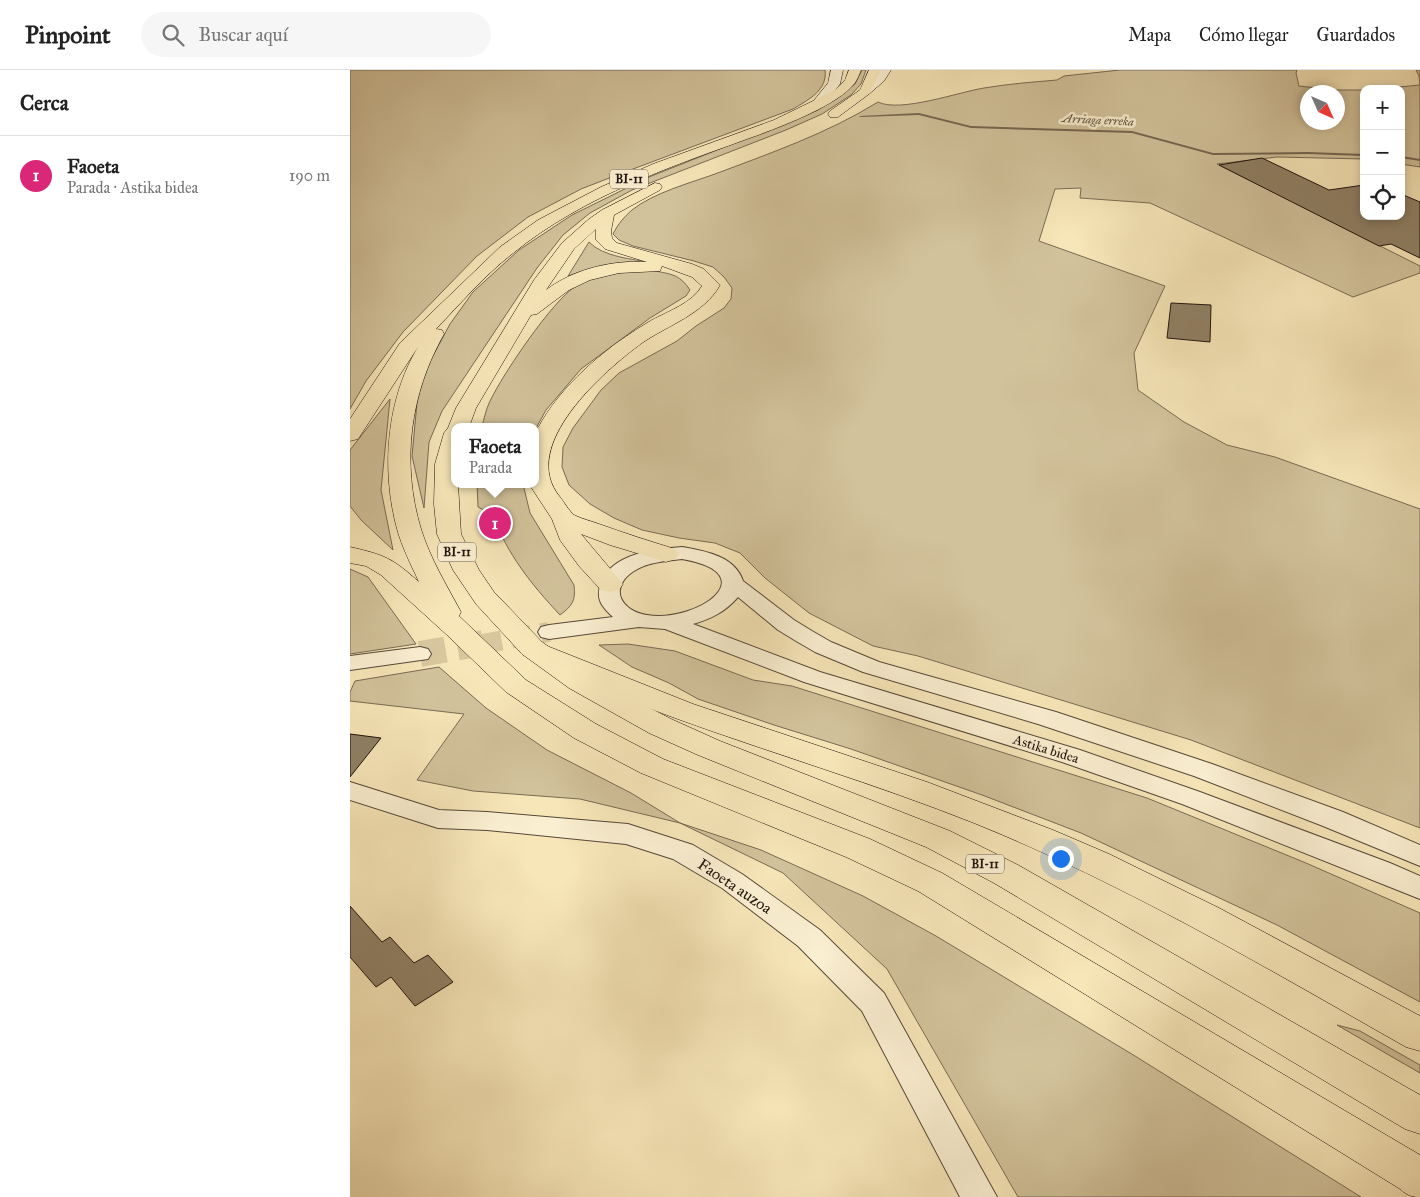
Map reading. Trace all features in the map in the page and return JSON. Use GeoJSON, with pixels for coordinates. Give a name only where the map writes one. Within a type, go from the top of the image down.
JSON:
{"type":"FeatureCollection","features":[{"type":"Feature","properties":{"kind":"main road","name":"BI-11"},"geometry":{"type":"LineString","coordinates":[[855,70],[850,80],[840,91],[817,104],[778,123],[629,179],[589,198],[544,223],[506,250],[462,291],[425,349],[412,379],[404,410],[399,446],[400,482],[410,531],[428,576],[457,629],[496,668],[516,686],[584,731],[652,766],[858,848],[930,882],[1418,1177]]}},
{"type":"Feature","properties":{"kind":"main road"},"geometry":{"type":"LineString","coordinates":[[824,119],[852,103],[866,92],[875,70]]}},
{"type":"Feature","properties":{"kind":"main road","name":"BI-11"},"geometry":{"type":"LineString","coordinates":[[460,423],[466,408],[543,280],[568,246],[594,222],[607,213],[639,194],[669,181]]}},
{"type":"Feature","properties":{"kind":"main road"},"geometry":{"type":"LineString","coordinates":[[607,213],[603,231],[604,240],[611,246],[686,268],[706,279],[711,285],[708,294],[651,329],[596,372],[566,403],[544,437],[540,451],[539,482],[547,497],[564,519],[569,534],[610,594]]}},
{"type":"Feature","properties":{"kind":"main road"},"geometry":{"type":"LineString","coordinates":[[522,317],[563,286],[584,276],[628,266],[686,268]]}},
{"type":"Feature","properties":{"kind":"main road"},"geometry":{"type":"LineString","coordinates":[[350,434],[369,408],[407,347],[462,291]]}},
{"type":"Feature","properties":{"kind":"main road","name":"BI-11"},"geometry":{"type":"LineString","coordinates":[[451,447],[446,464],[449,534],[466,570],[485,598],[532,648],[579,682],[660,726],[709,748],[938,839],[1006,874],[1420,1116]]}},
{"type":"Feature","properties":{"kind":"main road"},"geometry":{"type":"LineString","coordinates":[[564,519],[619,540],[666,554]]}},
{"type":"Feature","properties":{"kind":"main road"},"geometry":{"type":"LineString","coordinates":[[350,555],[374,560],[390,570],[457,629]]}},
{"type":"Feature","properties":{"kind":"main road"},"geometry":{"type":"LineString","coordinates":[[532,648],[654,700],[985,815],[1048,842],[1204,916],[1420,1035]]}},
{"type":"Feature","properties":{"kind":"street"},"geometry":{"type":"LineString","coordinates":[[817,104],[834,84],[837,70]]}},
{"type":"Feature","properties":{"kind":"street"},"geometry":{"type":"LineString","coordinates":[[866,92],[880,79],[885,70]]}},
{"type":"Feature","properties":{"kind":"street"},"geometry":{"type":"LineString","coordinates":[[682,553],[715,560],[726,568],[733,583],[727,598],[717,607],[702,615],[667,622],[638,620],[549,632],[610,594],[617,574],[629,565],[645,558],[682,553]]}},
{"type":"Feature","properties":{"kind":"street","name":"Astika bidea"},"geometry":{"type":"LineString","coordinates":[[733,583],[786,625],[804,636],[823,647],[871,667],[1047,718],[1203,770],[1420,856]]}},
{"type":"Feature","properties":{"kind":"street"},"geometry":{"type":"LineString","coordinates":[[610,594],[622,613],[638,620]]}},
{"type":"Feature","properties":{"kind":"street","name":"Astika bidea"},"geometry":{"type":"LineString","coordinates":[[667,622],[812,677],[1072,756],[1181,794],[1380,870],[1420,888]]}},
{"type":"Feature","properties":{"kind":"street"},"geometry":{"type":"LineString","coordinates":[[350,663],[420,654]]}},
{"type":"Feature","properties":{"kind":"street","name":"Faoeta auzoa"},"geometry":{"type":"LineString","coordinates":[[350,790],[438,820],[487,820],[628,834],[682,852],[732,881],[809,938],[873,1002],[979,1197]]}},
{"type":"Feature","properties":{"kind":"shaded area"},"geometry":{"type":"Polygon","coordinates":[[[350,70],[825,70],[825,77],[816,94],[793,109],[581,189],[528,217],[477,256],[403,332],[366,381],[350,409],[350,70]]]}},
{"type":"Feature","properties":{"kind":"shaded area"},"geometry":{"type":"Polygon","coordinates":[[[862,70],[866,70],[861,84],[851,95],[822,114],[632,190],[590,213],[563,235],[537,268],[442,411],[429,442],[424,508],[412,456],[419,382],[450,324],[473,292],[519,250],[572,215],[649,177],[818,110],[855,84],[862,70]]]}},
{"type":"Feature","properties":{"kind":"shaded area"},"geometry":{"type":"Polygon","coordinates":[[[1120,70],[1297,70],[1296,73],[1300,86],[1300,130],[1345,130],[1345,90],[1360,90],[1360,159],[1277,157],[1217,164],[1420,266],[1420,273],[1353,297],[1150,203],[1080,198],[1081,188],[1055,189],[1039,241],[1165,286],[1134,353],[1138,390],[1184,422],[1227,445],[1275,457],[1420,509],[1420,828],[1191,740],[918,656],[873,646],[809,613],[765,578],[740,553],[715,543],[642,530],[614,518],[590,504],[569,485],[562,467],[563,447],[573,428],[601,390],[619,373],[677,341],[724,308],[731,299],[732,288],[713,267],[633,246],[619,240],[613,234],[621,221],[632,210],[650,198],[672,189],[799,142],[878,102],[888,105],[900,105],[930,101],[984,88],[1057,80],[1064,76],[1120,70]]]}},
{"type":"Feature","properties":{"kind":"shaded area"},"geometry":{"type":"Polygon","coordinates":[[[1416,70],[1420,70],[1420,85],[1419,76],[1416,70]]]}},
{"type":"Feature","properties":{"kind":"shaded area"},"geometry":{"type":"Polygon","coordinates":[[[1420,85],[1420,167],[1405,165],[1405,86],[1420,85]]]}},
{"type":"Feature","properties":{"kind":"shaded area"},"geometry":{"type":"Polygon","coordinates":[[[589,242],[610,254],[653,263],[586,270],[568,276],[589,242]]]}},
{"type":"Feature","properties":{"kind":"shaded area"},"geometry":{"type":"Polygon","coordinates":[[[650,270],[678,277],[690,290],[686,296],[650,318],[581,369],[546,410],[539,423],[483,423],[496,389],[529,339],[566,294],[576,286],[594,278],[650,270]]]}},
{"type":"Feature","properties":{"kind":"shaded area"},"geometry":{"type":"Polygon","coordinates":[[[390,399],[381,490],[393,550],[361,520],[350,506],[350,450],[390,399]]]}},
{"type":"Feature","properties":{"kind":"shaded area"},"geometry":{"type":"Polygon","coordinates":[[[477,488],[524,488],[530,513],[574,585],[572,603],[568,609],[560,615],[539,592],[505,543],[493,515],[478,507],[477,488]]]}},
{"type":"Feature","properties":{"kind":"shaded area"},"geometry":{"type":"Polygon","coordinates":[[[350,569],[368,577],[416,644],[350,654],[350,569]]]}},
{"type":"Feature","properties":{"kind":"shaded area"},"geometry":{"type":"Polygon","coordinates":[[[628,644],[675,651],[753,680],[792,686],[1147,798],[1306,863],[1420,913],[1420,1002],[1277,925],[1081,833],[982,795],[851,749],[698,699],[669,683],[632,667],[599,645],[628,644]]]}},
{"type":"Feature","properties":{"kind":"shaded area"},"geometry":{"type":"Polygon","coordinates":[[[439,667],[486,708],[547,750],[631,793],[680,823],[580,799],[473,791],[417,780],[464,714],[350,701],[350,692],[355,681],[439,667]]]}},
{"type":"Feature","properties":{"kind":"shaded area"},"geometry":{"type":"Polygon","coordinates":[[[680,823],[761,850],[863,896],[936,936],[1135,1056],[1361,1197],[1018,1197],[887,969],[783,873],[680,823]]]}},
{"type":"Feature","properties":{"kind":"shaded area"},"geometry":{"type":"Polygon","coordinates":[[[1337,1025],[1360,1031],[1420,1065],[1420,1073],[1337,1025]]]}},
{"type":"Feature","properties":{"kind":"building"},"geometry":{"type":"Polygon","coordinates":[[[1262,158],[1329,190],[1360,186],[1360,220],[1405,220],[1405,196],[1420,202],[1420,258],[1391,244],[1379,246],[1219,165],[1262,158]]]}},
{"type":"Feature","properties":{"kind":"building"},"geometry":{"type":"Polygon","coordinates":[[[1171,303],[1211,305],[1210,342],[1167,338],[1171,303]]]}},
{"type":"Feature","properties":{"kind":"building"},"geometry":{"type":"Polygon","coordinates":[[[350,734],[381,738],[350,777],[350,734]]]}},
{"type":"Feature","properties":{"kind":"building"},"geometry":{"type":"Polygon","coordinates":[[[350,906],[382,942],[390,937],[414,963],[428,955],[453,982],[415,1006],[391,977],[376,987],[350,957],[350,906]]]}},
{"type":"Feature","properties":{"kind":"waterway","name":"Arriaga erreka"},"geometry":{"type":"LineString","coordinates":[[861,116],[919,114],[971,127],[1132,132],[1213,154],[1308,153],[1360,155]]}},
{"type":"Feature","properties":{"kind":"waterway","name":"Arriaga erreka"},"geometry":{"type":"LineString","coordinates":[[1405,158],[1420,160]]}},
{"type":"Feature","properties":{"kind":"tunnel"},"geometry":{"type":"LineString","coordinates":[[482,644],[549,632]]}},
{"type":"Feature","properties":{"kind":"tunnel"},"geometry":{"type":"LineString","coordinates":[[420,654],[489,642]]}},
{"type":"Feature","properties":{"kind":"place","name":"Faoeta"},"geometry":{"type":"Point","coordinates":[495,523]}}]}
